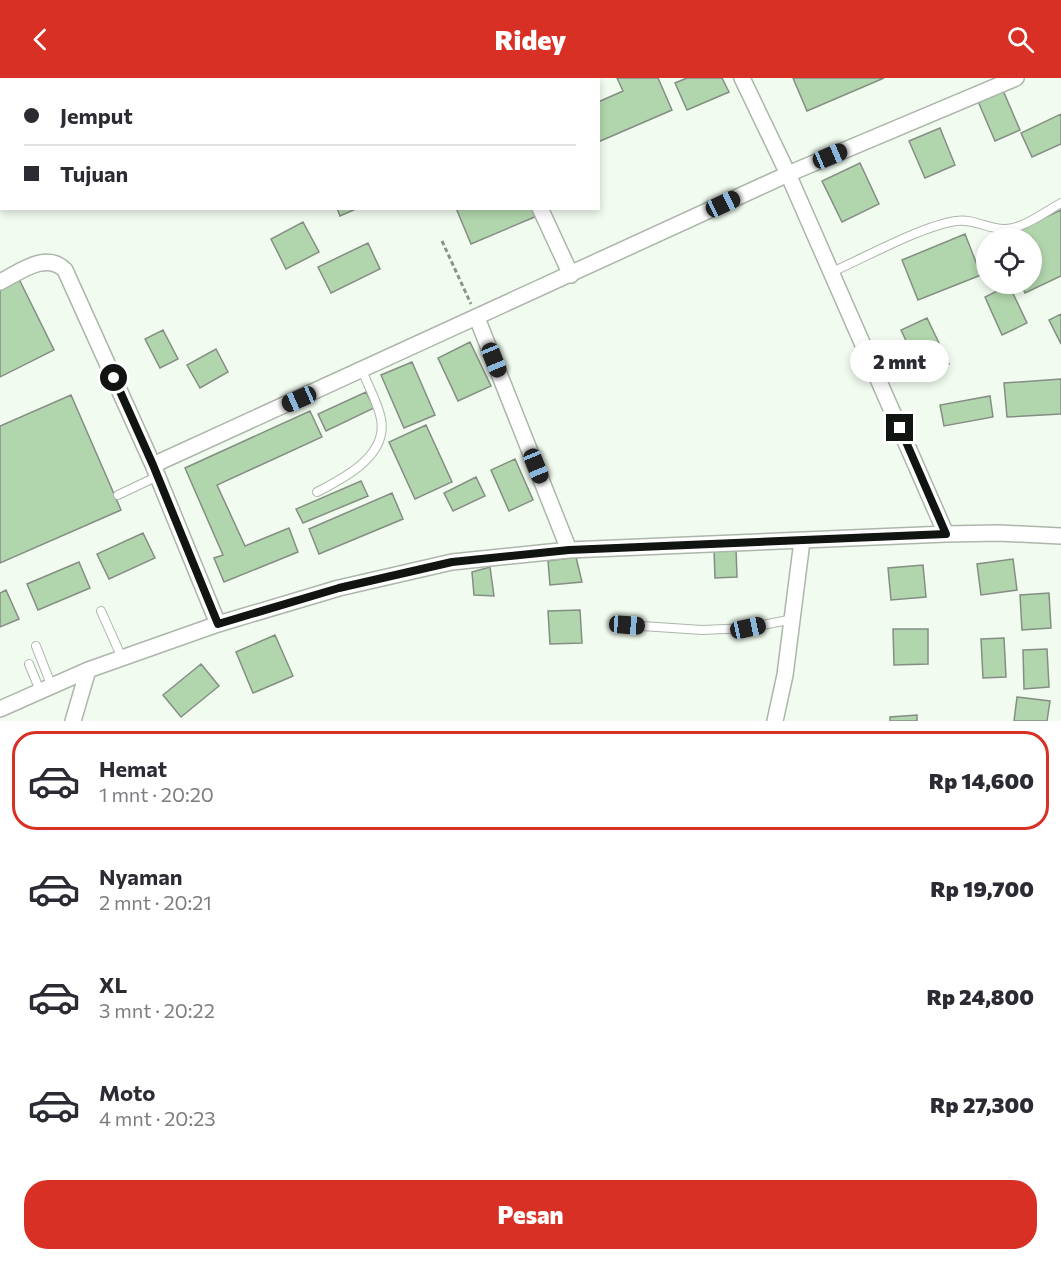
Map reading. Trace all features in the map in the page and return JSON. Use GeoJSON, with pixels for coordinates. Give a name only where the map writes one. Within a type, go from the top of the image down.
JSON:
{"type":"FeatureCollection","features":[{"type":"Feature","properties":{"kind":"street"},"geometry":{"type":"LineString","coordinates":[[742,78],[789,174],[946,534]]}},
{"type":"Feature","properties":{"kind":"street"},"geometry":{"type":"LineString","coordinates":[[156,471],[362,370],[789,174],[1016,78]]}},
{"type":"Feature","properties":{"kind":"street"},"geometry":{"type":"LineString","coordinates":[[541,210],[571,275]]}},
{"type":"Feature","properties":{"kind":"street"},"geometry":{"type":"LineString","coordinates":[[0,282],[48,261],[57,262],[65,270],[156,471],[218,624]]}},
{"type":"Feature","properties":{"kind":"street"},"geometry":{"type":"LineString","coordinates":[[477,318],[569,550]]}},
{"type":"Feature","properties":{"kind":"street"},"geometry":{"type":"LineString","coordinates":[[0,709],[88,670],[218,624],[399,573],[452,562],[569,550],[946,534],[999,533],[1061,536]]}},
{"type":"Feature","properties":{"kind":"street"},"geometry":{"type":"LineString","coordinates":[[775,721],[793,619],[802,541]]}},
{"type":"Feature","properties":{"kind":"street"},"geometry":{"type":"LineString","coordinates":[[72,721],[88,670]]}},
{"type":"Feature","properties":{"kind":"lane"},"geometry":{"type":"LineString","coordinates":[[832,272],[936,226],[958,220],[981,222],[1006,229],[1017,226],[1061,203]]}},
{"type":"Feature","properties":{"kind":"lane"},"geometry":{"type":"LineString","coordinates":[[317,492],[349,476],[376,447],[382,427],[381,416],[362,370]]}},
{"type":"Feature","properties":{"kind":"lane"},"geometry":{"type":"LineString","coordinates":[[118,495],[156,471]]}},
{"type":"Feature","properties":{"kind":"lane"},"geometry":{"type":"LineString","coordinates":[[101,611],[122,658]]}},
{"type":"Feature","properties":{"kind":"lane"},"geometry":{"type":"LineString","coordinates":[[627,625],[702,630],[748,628],[793,619]]}},
{"type":"Feature","properties":{"kind":"lane"},"geometry":{"type":"LineString","coordinates":[[36,646],[46,690]]}},
{"type":"Feature","properties":{"kind":"lane"},"geometry":{"type":"LineString","coordinates":[[29,664],[46,690]]}},
{"type":"Feature","properties":{"kind":"path"},"geometry":{"type":"LineString","coordinates":[[442,240],[477,318]]}},
{"type":"Feature","properties":{"kind":"building"},"geometry":{"type":"Polygon","coordinates":[[[617,78],[658,78],[672,110],[600,141],[600,101],[623,91],[617,78]]]}},
{"type":"Feature","properties":{"kind":"building"},"geometry":{"type":"Polygon","coordinates":[[[687,78],[722,78],[729,92],[687,110],[675,83],[687,78]]]}},
{"type":"Feature","properties":{"kind":"building"},"geometry":{"type":"Polygon","coordinates":[[[793,78],[884,78],[807,111],[793,78]]]}},
{"type":"Feature","properties":{"kind":"building"},"geometry":{"type":"Polygon","coordinates":[[[1002,88],[1020,130],[995,141],[977,99],[1002,88]]]}},
{"type":"Feature","properties":{"kind":"building"},"geometry":{"type":"Polygon","coordinates":[[[1061,114],[1061,144],[1032,157],[1021,133],[1061,114]]]}},
{"type":"Feature","properties":{"kind":"building"},"geometry":{"type":"Polygon","coordinates":[[[940,128],[955,165],[925,178],[909,141],[940,128]]]}},
{"type":"Feature","properties":{"kind":"building"},"geometry":{"type":"Polygon","coordinates":[[[860,163],[879,204],[842,222],[822,181],[860,163]]]}},
{"type":"Feature","properties":{"kind":"building"},"geometry":{"type":"Polygon","coordinates":[[[338,210],[354,210],[340,216],[338,210]]]}},
{"type":"Feature","properties":{"kind":"building"},"geometry":{"type":"Polygon","coordinates":[[[457,210],[535,210],[537,216],[471,244],[457,210]]]}},
{"type":"Feature","properties":{"kind":"building"},"geometry":{"type":"Polygon","coordinates":[[[1061,210],[1061,276],[1042,285],[1042,228],[1022,228],[1061,210]]]}},
{"type":"Feature","properties":{"kind":"building"},"geometry":{"type":"Polygon","coordinates":[[[303,222],[319,252],[286,269],[271,239],[303,222]]]}},
{"type":"Feature","properties":{"kind":"building"},"geometry":{"type":"Polygon","coordinates":[[[965,234],[976,262],[976,277],[918,300],[902,260],[965,234]]]}},
{"type":"Feature","properties":{"kind":"building"},"geometry":{"type":"Polygon","coordinates":[[[368,243],[380,269],[331,293],[318,267],[368,243]]]}},
{"type":"Feature","properties":{"kind":"building"},"geometry":{"type":"Polygon","coordinates":[[[17,275],[54,350],[0,377],[0,283],[17,275]]]}},
{"type":"Feature","properties":{"kind":"building"},"geometry":{"type":"Polygon","coordinates":[[[991,294],[1013,294],[1027,323],[1002,335],[985,297],[991,294]]]}},
{"type":"Feature","properties":{"kind":"building"},"geometry":{"type":"Polygon","coordinates":[[[1061,314],[1061,344],[1049,320],[1061,314]]]}},
{"type":"Feature","properties":{"kind":"building"},"geometry":{"type":"Polygon","coordinates":[[[927,318],[949,364],[923,376],[901,330],[927,318]]]}},
{"type":"Feature","properties":{"kind":"building"},"geometry":{"type":"Polygon","coordinates":[[[163,330],[178,359],[160,368],[145,339],[163,330]]]}},
{"type":"Feature","properties":{"kind":"building"},"geometry":{"type":"Polygon","coordinates":[[[470,342],[491,386],[458,401],[438,358],[470,342]]]}},
{"type":"Feature","properties":{"kind":"building"},"geometry":{"type":"Polygon","coordinates":[[[216,349],[228,372],[200,388],[187,365],[216,349]]]}},
{"type":"Feature","properties":{"kind":"building"},"geometry":{"type":"Polygon","coordinates":[[[412,362],[435,415],[404,428],[381,375],[412,362]]]}},
{"type":"Feature","properties":{"kind":"building"},"geometry":{"type":"Polygon","coordinates":[[[1061,379],[1061,414],[1007,417],[1004,383],[1061,379]]]}},
{"type":"Feature","properties":{"kind":"building"},"geometry":{"type":"Polygon","coordinates":[[[366,392],[374,408],[326,431],[318,414],[366,392]]]}},
{"type":"Feature","properties":{"kind":"building"},"geometry":{"type":"Polygon","coordinates":[[[71,395],[121,510],[0,563],[0,426],[71,395]]]}},
{"type":"Feature","properties":{"kind":"building"},"geometry":{"type":"Polygon","coordinates":[[[990,396],[993,417],[944,426],[940,405],[990,396]]]}},
{"type":"Feature","properties":{"kind":"building"},"geometry":{"type":"Polygon","coordinates":[[[310,411],[322,437],[217,485],[245,546],[289,528],[298,552],[224,582],[214,558],[223,555],[185,468],[310,411]]]}},
{"type":"Feature","properties":{"kind":"building"},"geometry":{"type":"Polygon","coordinates":[[[426,425],[452,482],[415,499],[389,442],[426,425]]]}},
{"type":"Feature","properties":{"kind":"building"},"geometry":{"type":"Polygon","coordinates":[[[515,459],[533,500],[509,511],[491,470],[515,459]]]}},
{"type":"Feature","properties":{"kind":"building"},"geometry":{"type":"Polygon","coordinates":[[[476,477],[485,496],[453,511],[444,493],[476,477]]]}},
{"type":"Feature","properties":{"kind":"building"},"geometry":{"type":"Polygon","coordinates":[[[361,481],[368,496],[303,523],[296,509],[361,481]]]}},
{"type":"Feature","properties":{"kind":"building"},"geometry":{"type":"Polygon","coordinates":[[[392,493],[403,519],[319,554],[309,529],[392,493]]]}},
{"type":"Feature","properties":{"kind":"building"},"geometry":{"type":"Polygon","coordinates":[[[143,533],[155,558],[109,579],[97,554],[143,533]]]}},
{"type":"Feature","properties":{"kind":"building"},"geometry":{"type":"Polygon","coordinates":[[[736,548],[737,577],[715,578],[714,549],[736,548]]]}},
{"type":"Feature","properties":{"kind":"building"},"geometry":{"type":"Polygon","coordinates":[[[576,557],[582,582],[550,585],[548,561],[576,557]]]}},
{"type":"Feature","properties":{"kind":"building"},"geometry":{"type":"Polygon","coordinates":[[[1013,559],[1017,590],[981,595],[977,564],[1013,559]]]}},
{"type":"Feature","properties":{"kind":"building"},"geometry":{"type":"Polygon","coordinates":[[[79,562],[90,588],[38,610],[27,584],[79,562]]]}},
{"type":"Feature","properties":{"kind":"building"},"geometry":{"type":"Polygon","coordinates":[[[923,565],[926,597],[891,600],[888,568],[923,565]]]}},
{"type":"Feature","properties":{"kind":"building"},"geometry":{"type":"Polygon","coordinates":[[[490,567],[494,596],[474,595],[472,572],[490,567]]]}},
{"type":"Feature","properties":{"kind":"building"},"geometry":{"type":"Polygon","coordinates":[[[6,590],[19,619],[0,627],[0,593],[6,590]]]}},
{"type":"Feature","properties":{"kind":"building"},"geometry":{"type":"Polygon","coordinates":[[[1049,593],[1051,628],[1022,630],[1020,595],[1049,593]]]}},
{"type":"Feature","properties":{"kind":"building"},"geometry":{"type":"Polygon","coordinates":[[[580,610],[582,643],[550,644],[548,611],[580,610]]]}},
{"type":"Feature","properties":{"kind":"building"},"geometry":{"type":"Polygon","coordinates":[[[893,629],[928,629],[928,664],[894,665],[893,629]]]}},
{"type":"Feature","properties":{"kind":"building"},"geometry":{"type":"Polygon","coordinates":[[[275,635],[293,676],[253,693],[236,652],[275,635]]]}},
{"type":"Feature","properties":{"kind":"building"},"geometry":{"type":"Polygon","coordinates":[[[1004,638],[1006,677],[983,678],[981,639],[1004,638]]]}},
{"type":"Feature","properties":{"kind":"building"},"geometry":{"type":"Polygon","coordinates":[[[1047,649],[1049,687],[1024,689],[1023,650],[1047,649]]]}},
{"type":"Feature","properties":{"kind":"building"},"geometry":{"type":"Polygon","coordinates":[[[201,664],[219,686],[181,717],[163,695],[201,664]]]}},
{"type":"Feature","properties":{"kind":"building"},"geometry":{"type":"Polygon","coordinates":[[[1017,697],[1050,701],[1047,721],[1014,721],[1017,697]]]}},
{"type":"Feature","properties":{"kind":"building"},"geometry":{"type":"Polygon","coordinates":[[[917,715],[917,721],[890,721],[890,717],[917,715]]]}},
{"type":"Feature","properties":{"kind":"route"},"geometry":{"type":"LineString","coordinates":[[114,378],[153,465],[218,624],[339,588],[452,562],[569,550],[946,534],[900,428]]}}]}
